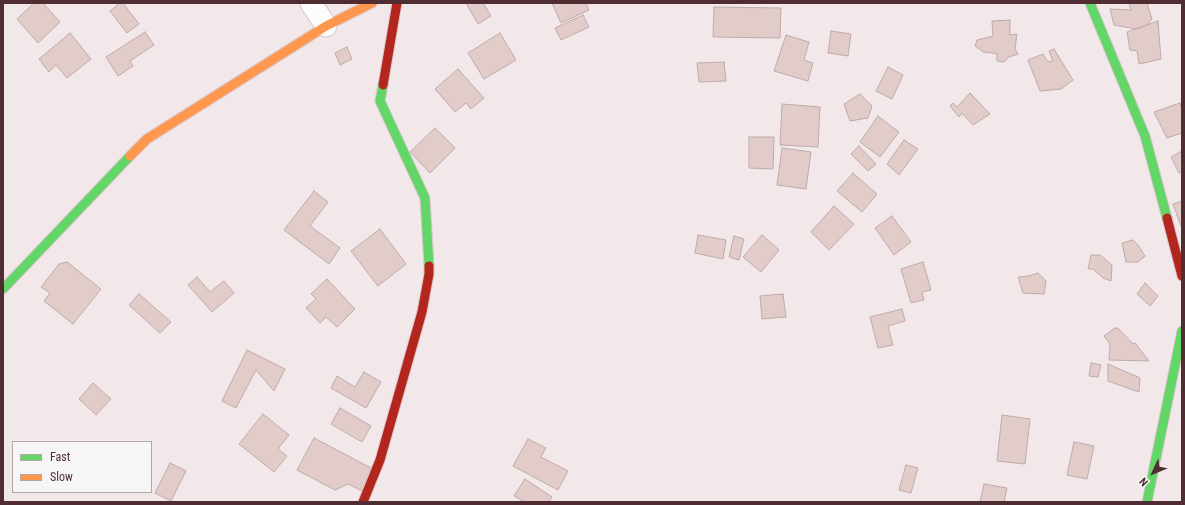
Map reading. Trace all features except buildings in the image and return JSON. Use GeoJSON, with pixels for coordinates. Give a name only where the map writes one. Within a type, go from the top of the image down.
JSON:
{"type":"FeatureCollection","features":[{"type":"Feature","properties":{"kind":"street"},"geometry":{"type":"LineString","coordinates":[[311,3],[326,26]]}},
{"type":"Feature","properties":{"kind":"street"},"geometry":{"type":"LineString","coordinates":[[3,289],[147,139],[326,26],[372,3]]}},
{"type":"Feature","properties":{"kind":"street"},"geometry":{"type":"LineString","coordinates":[[363,502],[380,460],[422,312],[429,274],[425,198],[380,101],[397,3]]}},
{"type":"Feature","properties":{"kind":"street"},"geometry":{"type":"LineString","coordinates":[[1090,3],[1145,136],[1182,276]]}},
{"type":"Feature","properties":{"kind":"street"},"geometry":{"type":"LineString","coordinates":[[1147,502],[1182,330]]}},
{"type":"Feature","properties":{"kind":"traffic: fast"},"geometry":{"type":"LineString","coordinates":[[1090,3],[1145,136],[1167,218]]}},
{"type":"Feature","properties":{"kind":"traffic: fast"},"geometry":{"type":"LineString","coordinates":[[383,85],[380,101],[425,198],[429,266]]}},
{"type":"Feature","properties":{"kind":"traffic: fast"},"geometry":{"type":"LineString","coordinates":[[3,289],[130,156]]}},
{"type":"Feature","properties":{"kind":"traffic: fast"},"geometry":{"type":"LineString","coordinates":[[1147,502],[1182,331]]}},
{"type":"Feature","properties":{"kind":"traffic: slow"},"geometry":{"type":"LineString","coordinates":[[130,156],[147,139],[326,26],[372,3]]}},
{"type":"Feature","properties":{"kind":"traffic: jam"},"geometry":{"type":"LineString","coordinates":[[383,85],[397,3]]}},
{"type":"Feature","properties":{"kind":"traffic: jam"},"geometry":{"type":"LineString","coordinates":[[1167,218],[1182,276]]}},
{"type":"Feature","properties":{"kind":"traffic: jam"},"geometry":{"type":"LineString","coordinates":[[363,502],[380,460],[422,312],[429,274],[429,266]]}}]}
